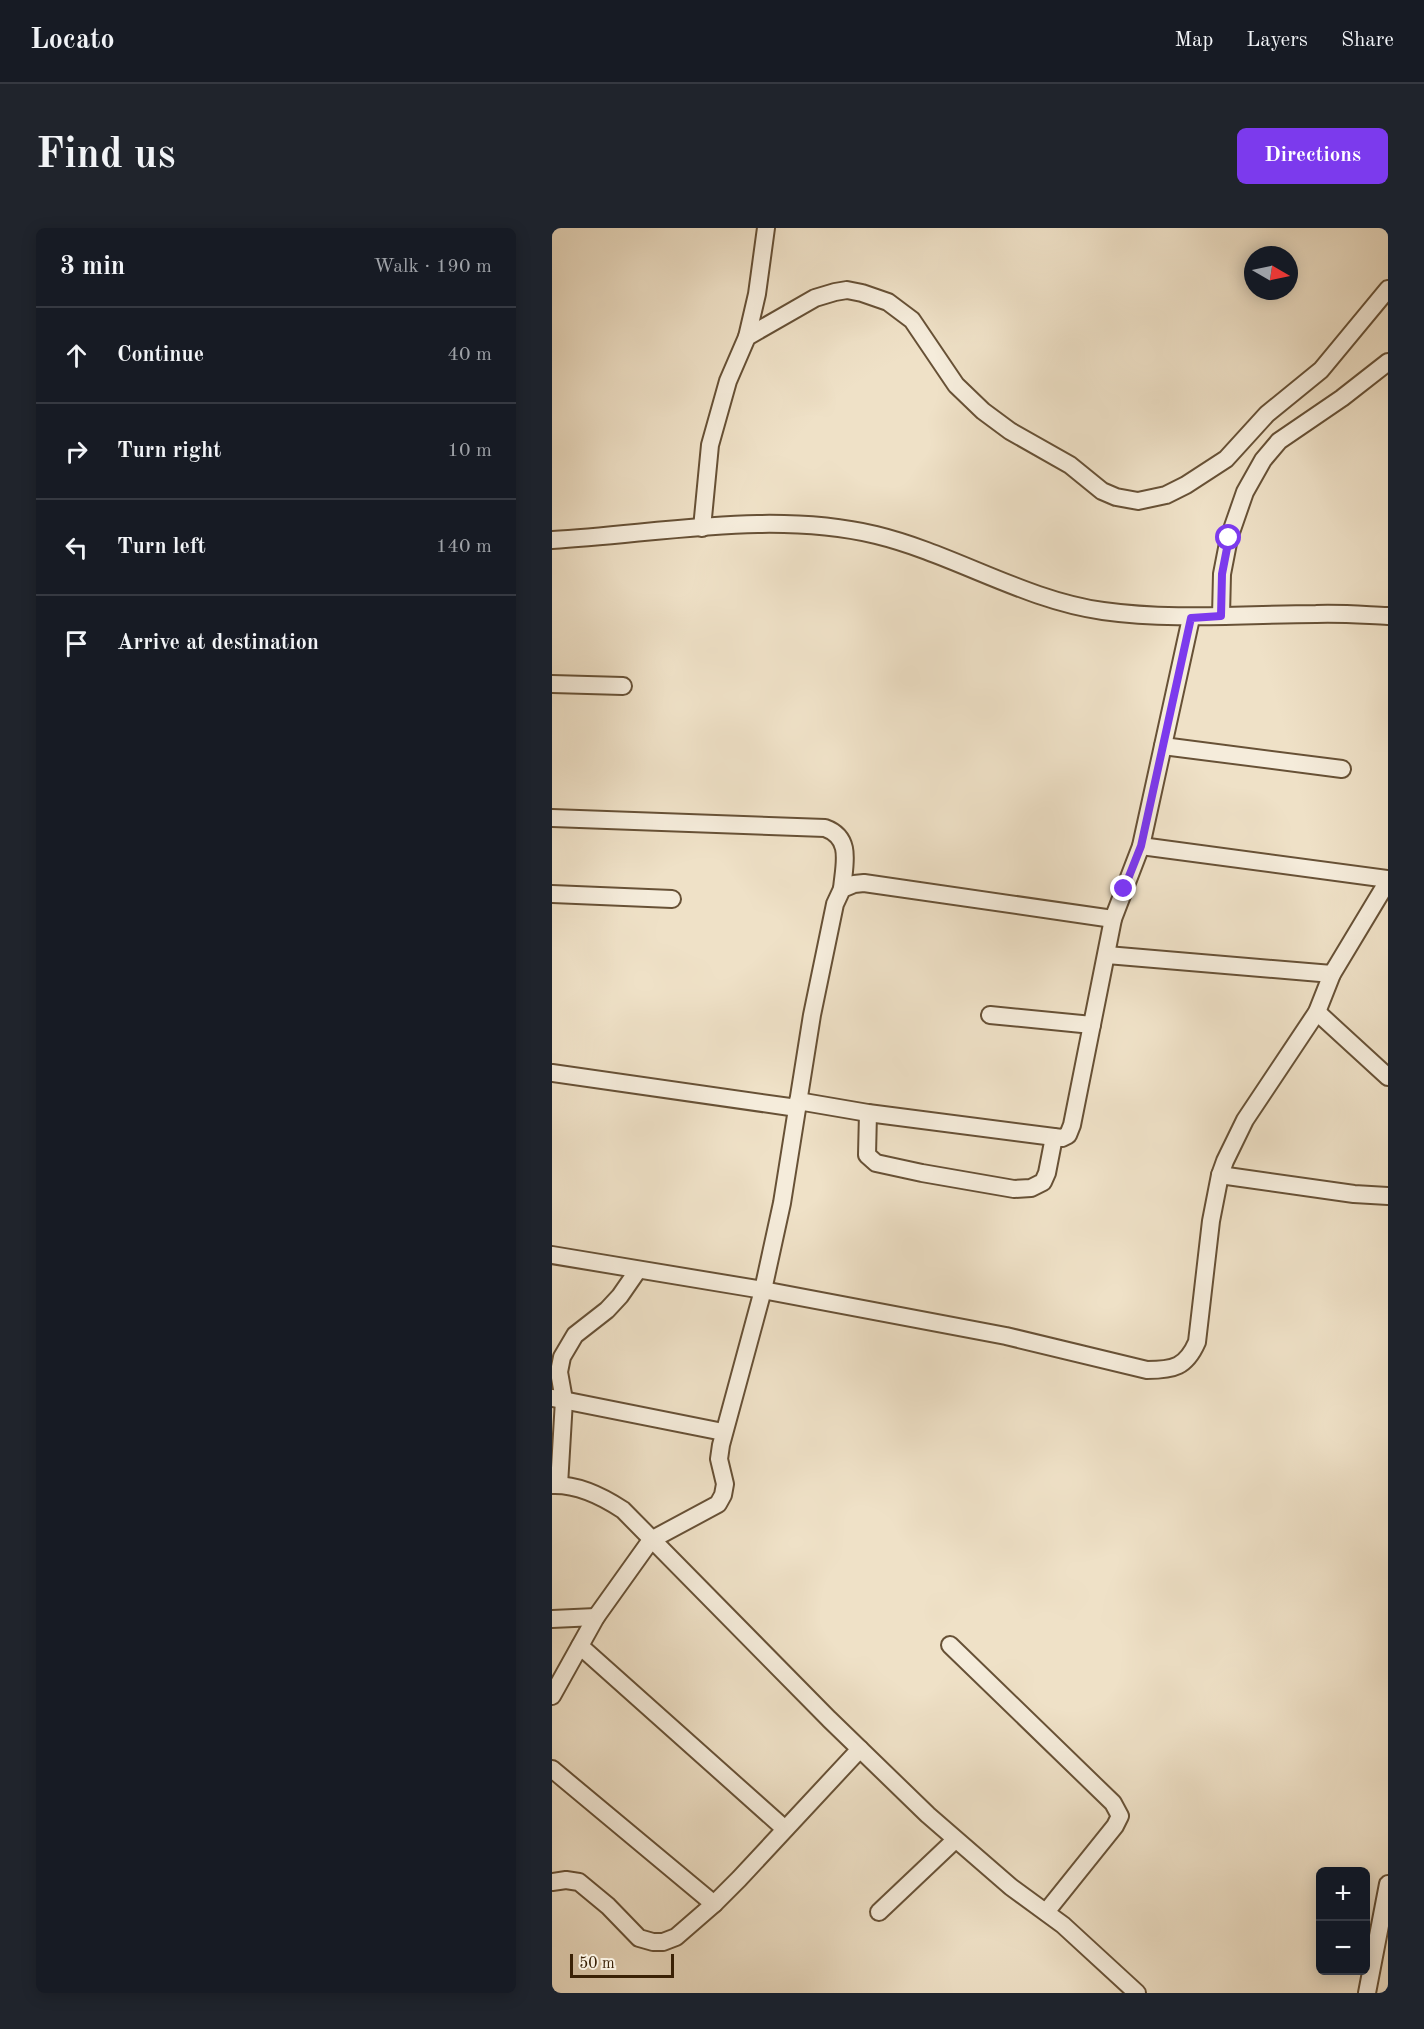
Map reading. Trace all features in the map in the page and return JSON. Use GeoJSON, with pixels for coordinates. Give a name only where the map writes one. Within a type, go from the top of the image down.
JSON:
{"type":"FeatureCollection","features":[{"type":"Feature","properties":{"kind":"street"},"geometry":{"type":"LineString","coordinates":[[702,528],[710,445],[728,381],[747,337],[757,294],[766,228]]}},
{"type":"Feature","properties":{"kind":"street"},"geometry":{"type":"LineString","coordinates":[[747,337],[781,316],[824,295],[847,290],[880,298],[912,320],[956,385],[983,411],[1010,431],[1070,465],[1102,491],[1116,497],[1138,501],[1166,495],[1226,459],[1267,414],[1321,370],[1388,289]]}},
{"type":"Feature","properties":{"kind":"street"},"geometry":{"type":"LineString","coordinates":[[1221,616],[1222,574],[1229,538],[1245,492],[1263,460],[1279,441],[1342,398],[1388,362]]}},
{"type":"Feature","properties":{"kind":"street"},"geometry":{"type":"LineString","coordinates":[[552,540],[773,524],[818,527],[866,533],[921,550],[1070,605],[1126,614],[1191,618],[1318,614],[1388,616]]}},
{"type":"Feature","properties":{"kind":"street"},"geometry":{"type":"LineString","coordinates":[[552,1073],[1062,1138],[1068,1135],[1072,1125],[1113,919],[1141,846],[1191,618]]}},
{"type":"Feature","properties":{"kind":"street"},"geometry":{"type":"LineString","coordinates":[[552,684],[622,686]]}},
{"type":"Feature","properties":{"kind":"street"},"geometry":{"type":"LineString","coordinates":[[1163,746],[1342,769]]}},
{"type":"Feature","properties":{"kind":"street"},"geometry":{"type":"LineString","coordinates":[[552,818],[825,828],[837,832],[843,843],[842,889],[835,904],[812,1015],[782,1203],[763,1290],[723,1432],[719,1459],[725,1484],[723,1495],[718,1504],[651,1540],[596,1617],[552,1696]]}},
{"type":"Feature","properties":{"kind":"street"},"geometry":{"type":"LineString","coordinates":[[552,1255],[763,1290],[1006,1336],[1147,1370],[1166,1370],[1179,1366],[1191,1356],[1197,1342],[1206,1263],[1220,1175],[1234,1140],[1317,1012],[1332,974],[1387,886],[1141,846]]}},
{"type":"Feature","properties":{"kind":"street"},"geometry":{"type":"LineString","coordinates":[[842,889],[854,884],[880,884],[954,897],[1113,919]]}},
{"type":"Feature","properties":{"kind":"street"},"geometry":{"type":"LineString","coordinates":[[552,894],[672,899]]}},
{"type":"Feature","properties":{"kind":"street"},"geometry":{"type":"LineString","coordinates":[[1107,956],[1332,974]]}},
{"type":"Feature","properties":{"kind":"street"},"geometry":{"type":"LineString","coordinates":[[1317,1012],[1388,1077]]}},
{"type":"Feature","properties":{"kind":"street"},"geometry":{"type":"LineString","coordinates":[[990,1015],[1092,1025]]}},
{"type":"Feature","properties":{"kind":"street"},"geometry":{"type":"LineString","coordinates":[[868,1113],[867,1155],[876,1163],[1014,1189],[1031,1188],[1043,1182],[1054,1137]]}},
{"type":"Feature","properties":{"kind":"street"},"geometry":{"type":"LineString","coordinates":[[1220,1175],[1354,1194],[1388,1196]]}},
{"type":"Feature","properties":{"kind":"street"},"geometry":{"type":"LineString","coordinates":[[638,1270],[607,1310],[568,1343],[562,1357],[559,1372],[555,1485],[584,1490],[604,1498],[623,1510],[860,1749],[955,1840],[1011,1887],[1046,1912],[1137,1993]]}},
{"type":"Feature","properties":{"kind":"street"},"geometry":{"type":"LineString","coordinates":[[558,1399],[723,1432]]}},
{"type":"Feature","properties":{"kind":"street"},"geometry":{"type":"LineString","coordinates":[[552,1619],[596,1617]]}},
{"type":"Feature","properties":{"kind":"street"},"geometry":{"type":"LineString","coordinates":[[950,1645],[1113,1803],[1120,1816],[1115,1826],[1046,1912]]}},
{"type":"Feature","properties":{"kind":"street"},"geometry":{"type":"LineString","coordinates":[[580,1646],[785,1829]]}},
{"type":"Feature","properties":{"kind":"street"},"geometry":{"type":"LineString","coordinates":[[552,1882],[566,1880],[579,1882],[608,1906],[639,1938],[663,1942],[676,1937],[714,1904],[860,1749]]}},
{"type":"Feature","properties":{"kind":"street"},"geometry":{"type":"LineString","coordinates":[[552,1768],[714,1904]]}},
{"type":"Feature","properties":{"kind":"street"},"geometry":{"type":"LineString","coordinates":[[879,1912],[955,1840]]}},
{"type":"Feature","properties":{"kind":"street"},"geometry":{"type":"LineString","coordinates":[[1367,1993],[1388,1884]]}},
{"type":"Feature","properties":{"kind":"route"},"geometry":{"type":"LineString","coordinates":[[1124,889],[1141,846],[1191,618],[1221,616],[1222,574],[1229,538]]}}]}
